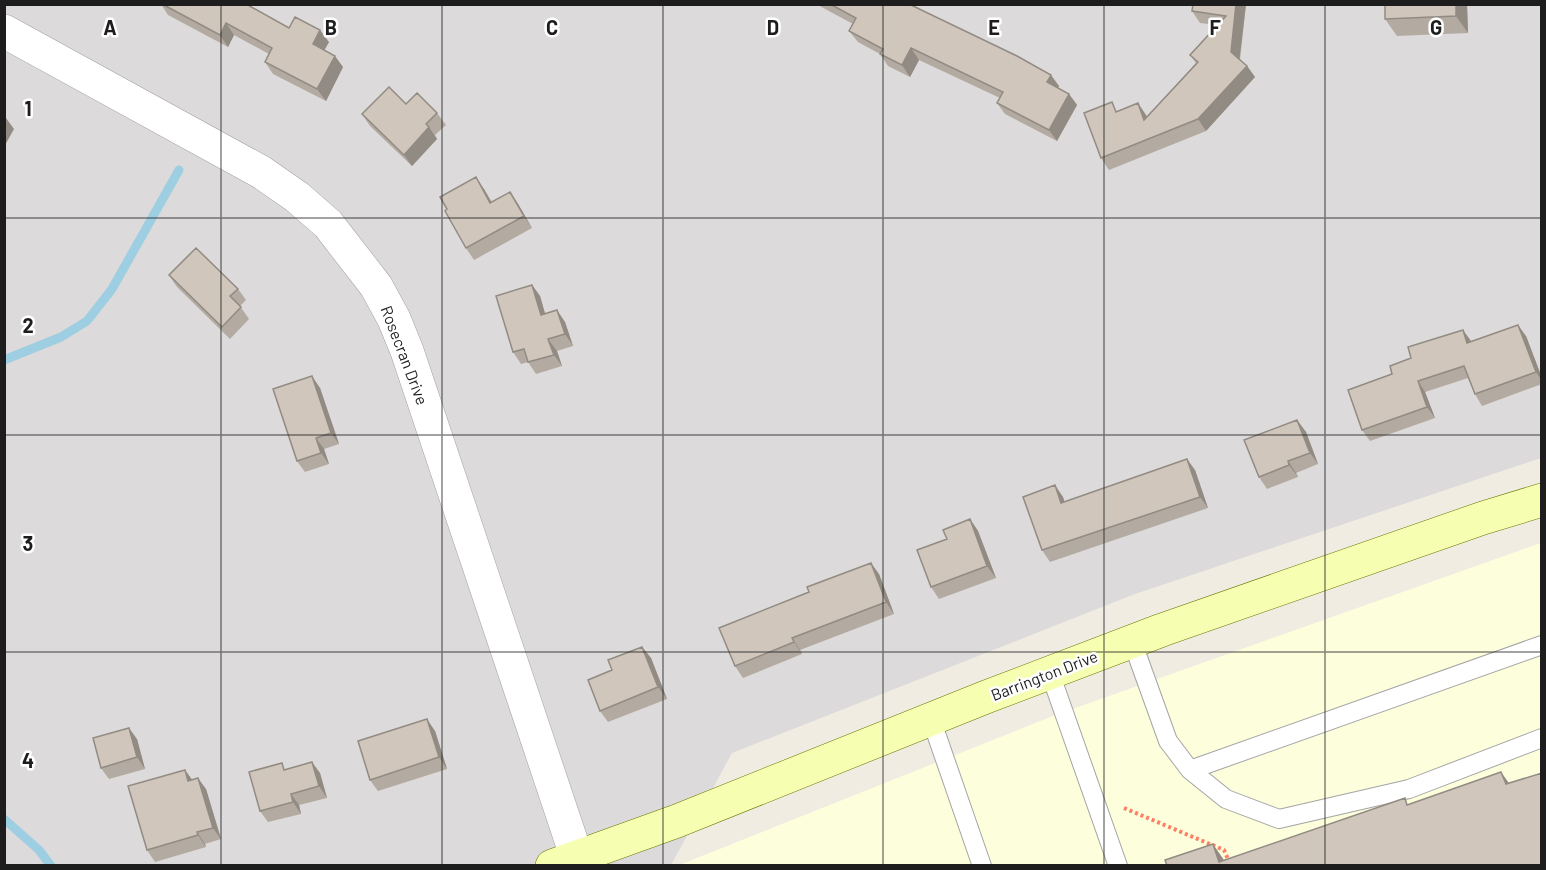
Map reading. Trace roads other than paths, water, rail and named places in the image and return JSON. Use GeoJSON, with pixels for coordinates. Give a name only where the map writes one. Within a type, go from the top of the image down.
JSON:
{"type":"FeatureCollection","features":[{"type":"Feature","properties":{"kind":"street","name":"Rosecran Drive"},"geometry":{"type":"LineString","coordinates":[[4,31],[261,172],[297,197],[328,224],[376,286],[394,320],[406,351],[564,862]]}},
{"type":"Feature","properties":{"kind":"street","name":"Barrington Drive"},"geometry":{"type":"LineString","coordinates":[[564,862],[677,821],[1132,641],[1483,518],[1542,500]]}},
{"type":"Feature","properties":{"kind":"lane"},"geometry":{"type":"LineString","coordinates":[[1132,641],[1168,741],[1190,770],[1226,799],[1279,819],[1409,789],[1542,738]]}},
{"type":"Feature","properties":{"kind":"lane"},"geometry":{"type":"LineString","coordinates":[[1190,770],[1542,645]]}},
{"type":"Feature","properties":{"kind":"lane"},"geometry":{"type":"LineString","coordinates":[[1050,672],[1118,866]]}},
{"type":"Feature","properties":{"kind":"lane"},"geometry":{"type":"LineString","coordinates":[[931,719],[982,866]]}},
{"type":"Feature","properties":{"kind":"waterway"},"geometry":{"type":"LineString","coordinates":[[4,360],[61,337],[87,321],[112,289],[179,170]]}},
{"type":"Feature","properties":{"kind":"waterway"},"geometry":{"type":"LineString","coordinates":[[4,819],[39,850],[51,866]]}}]}
